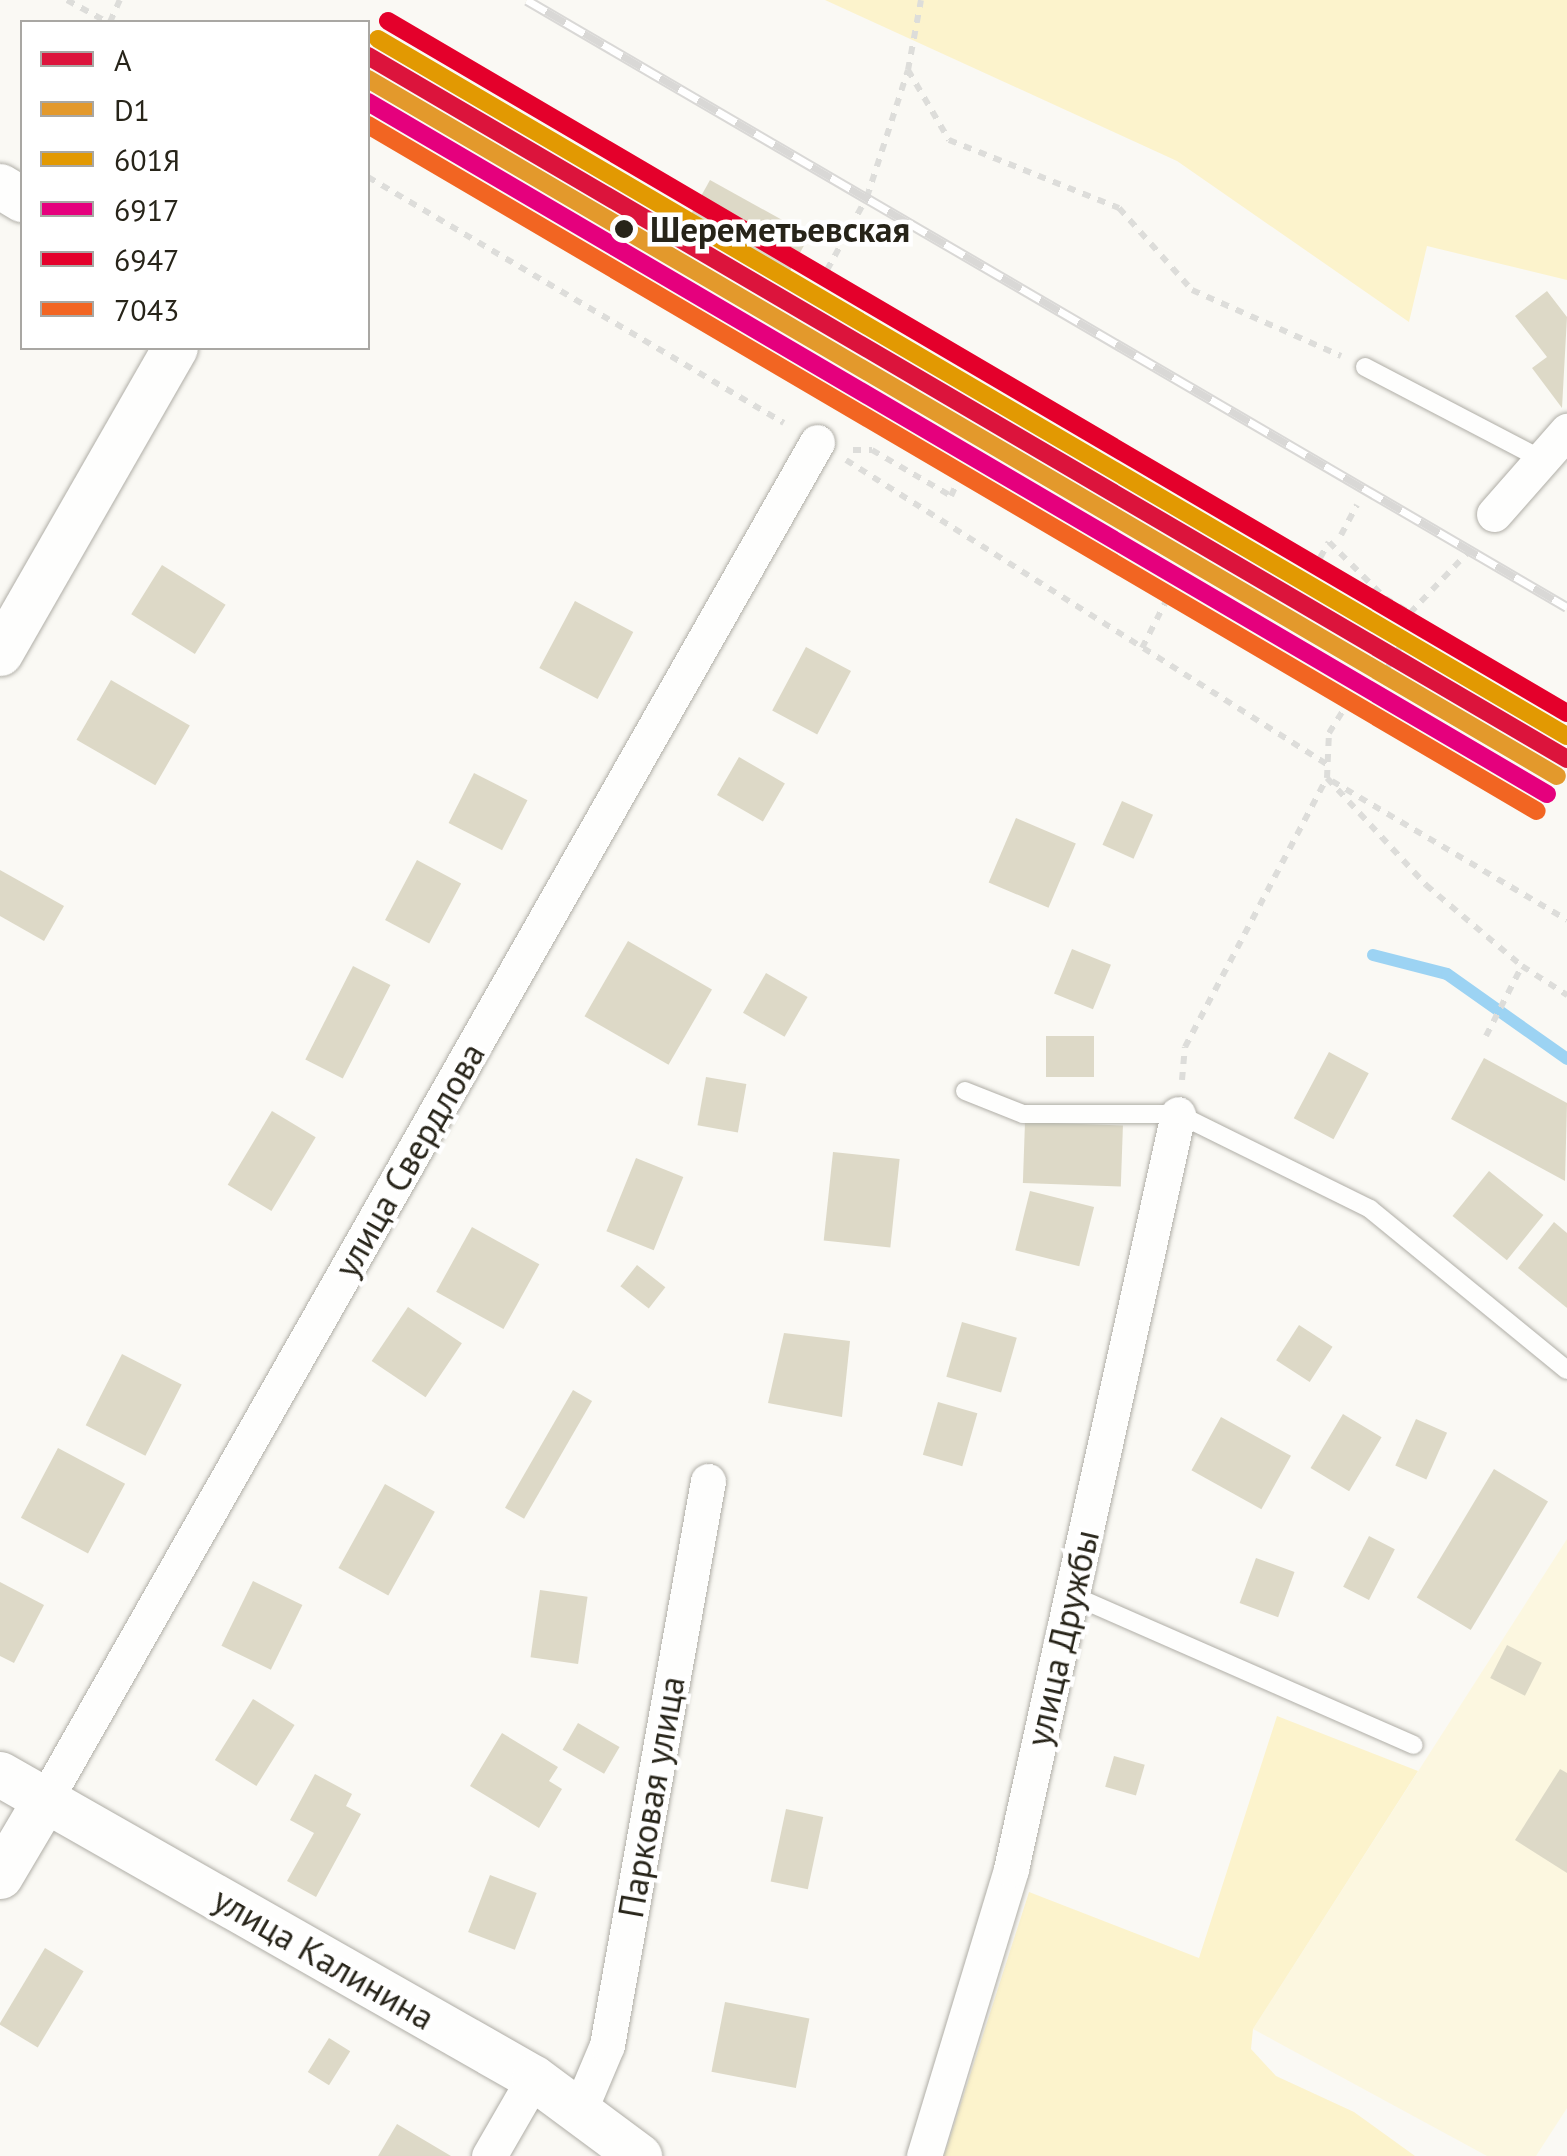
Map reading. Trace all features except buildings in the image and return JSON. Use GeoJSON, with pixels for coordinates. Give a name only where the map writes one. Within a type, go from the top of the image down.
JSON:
{"type":"FeatureCollection","features":[{"type":"Feature","properties":{"kind":"street"},"geometry":{"type":"LineString","coordinates":[[0,653],[174,350]]}},
{"type":"Feature","properties":{"kind":"street"},"geometry":{"type":"LineString","coordinates":[[1494,514],[1567,432]]}},
{"type":"Feature","properties":{"kind":"street","name":"улица Свердлова"},"geometry":{"type":"LineString","coordinates":[[0,1876],[824,446]]}},
{"type":"Feature","properties":{"kind":"street","name":"улица Дружбы"},"geometry":{"type":"LineString","coordinates":[[924,2156],[1011,1869],[1178,1114]]}},
{"type":"Feature","properties":{"kind":"street","name":"Парковая улица"},"geometry":{"type":"LineString","coordinates":[[580,2109],[607,2045],[708,1481]]}},
{"type":"Feature","properties":{"kind":"street","name":"улица Калинина"},"geometry":{"type":"LineString","coordinates":[[0,1774],[534,2078],[639,2156]]}},
{"type":"Feature","properties":{"kind":"street"},"geometry":{"type":"LineString","coordinates":[[489,2156],[534,2078]]}},
{"type":"Feature","properties":{"kind":"lane"},"geometry":{"type":"LineString","coordinates":[[1365,367],[1540,458]]}},
{"type":"Feature","properties":{"kind":"lane"},"geometry":{"type":"LineString","coordinates":[[965,1091],[1022,1114],[1178,1114],[1370,1209],[1567,1370]]}},
{"type":"Feature","properties":{"kind":"lane"},"geometry":{"type":"LineString","coordinates":[[1072,1594],[1414,1745]]}},
{"type":"Feature","properties":{"kind":"path"},"geometry":{"type":"LineString","coordinates":[[67,0],[104,20]]}},
{"type":"Feature","properties":{"kind":"path"},"geometry":{"type":"LineString","coordinates":[[827,270],[867,197],[908,70],[921,0]]}},
{"type":"Feature","properties":{"kind":"path"},"geometry":{"type":"LineString","coordinates":[[908,70],[949,140],[1119,208],[1192,290],[1365,367]]}},
{"type":"Feature","properties":{"kind":"path"},"geometry":{"type":"LineString","coordinates":[[824,446],[872,450],[951,496],[958,481]]}},
{"type":"Feature","properties":{"kind":"path"},"geometry":{"type":"LineString","coordinates":[[1341,535],[1356,506]]}},
{"type":"Feature","properties":{"kind":"path"},"geometry":{"type":"LineString","coordinates":[[1320,558],[1329,542],[1385,598],[1410,613],[1471,552]]}},
{"type":"Feature","properties":{"kind":"path"},"geometry":{"type":"LineString","coordinates":[[1178,1114],[1185,1047],[1326,778],[1329,733],[1348,703],[1399,733],[1410,718],[1371,695],[1404,642],[1369,623],[1385,598]]}},
{"type":"Feature","properties":{"kind":"path"},"geometry":{"type":"LineString","coordinates":[[1142,648],[1165,602]]}},
{"type":"Feature","properties":{"kind":"path"},"geometry":{"type":"LineString","coordinates":[[1326,778],[1567,920]]}},
{"type":"Feature","properties":{"kind":"path"},"geometry":{"type":"LineString","coordinates":[[1326,778],[1426,885],[1522,966],[1567,994]]}},
{"type":"Feature","properties":{"kind":"path"},"geometry":{"type":"LineString","coordinates":[[1486,1036],[1522,966]]}},
{"type":"Feature","properties":{"kind":"shaded area"},"geometry":{"type":"Polygon","coordinates":[[[825,0],[1567,0],[1567,280],[1427,246],[1409,322],[1177,161],[825,0]]]}},
{"type":"Feature","properties":{"kind":"shaded area"},"geometry":{"type":"Polygon","coordinates":[[[1567,1539],[1567,2108],[1536,2156],[1487,2156],[1253,2029],[1567,1539]]]}},
{"type":"Feature","properties":{"kind":"shaded area"},"geometry":{"type":"Polygon","coordinates":[[[1277,1716],[1418,1771],[1253,2029],[1251,2049],[1276,2076],[1354,2112],[1415,2156],[944,2156],[1029,1892],[1199,1958],[1277,1716]]]}},
{"type":"Feature","properties":{"kind":"waterway"},"geometry":{"type":"LineString","coordinates":[[1373,955],[1447,974],[1567,1059]]}},
{"type":"Feature","properties":{"kind":"railway"},"geometry":{"type":"LineString","coordinates":[[527,0],[1567,607]]}},
{"type":"Feature","properties":{"kind":"transit line","name":"6947"},"geometry":{"type":"LineString","coordinates":[[388,21],[1567,713]]}},
{"type":"Feature","properties":{"kind":"transit line","name":"601Я"},"geometry":{"type":"LineString","coordinates":[[378,39],[1567,736]]}},
{"type":"Feature","properties":{"kind":"transit line","name":"A"},"geometry":{"type":"LineString","coordinates":[[370,57],[1567,759]]}},
{"type":"Feature","properties":{"kind":"transit line","name":"D1"},"geometry":{"type":"LineString","coordinates":[[370,80],[1557,776]]}},
{"type":"Feature","properties":{"kind":"transit line","name":"6917"},"geometry":{"type":"LineString","coordinates":[[370,103],[1547,794]]}},
{"type":"Feature","properties":{"kind":"transit line","name":"7043"},"geometry":{"type":"LineString","coordinates":[[370,126],[1537,811]]}},
{"type":"Feature","properties":{"kind":"place","name":"Шереметьевская"},"geometry":{"type":"Point","coordinates":[624,229]}}]}
